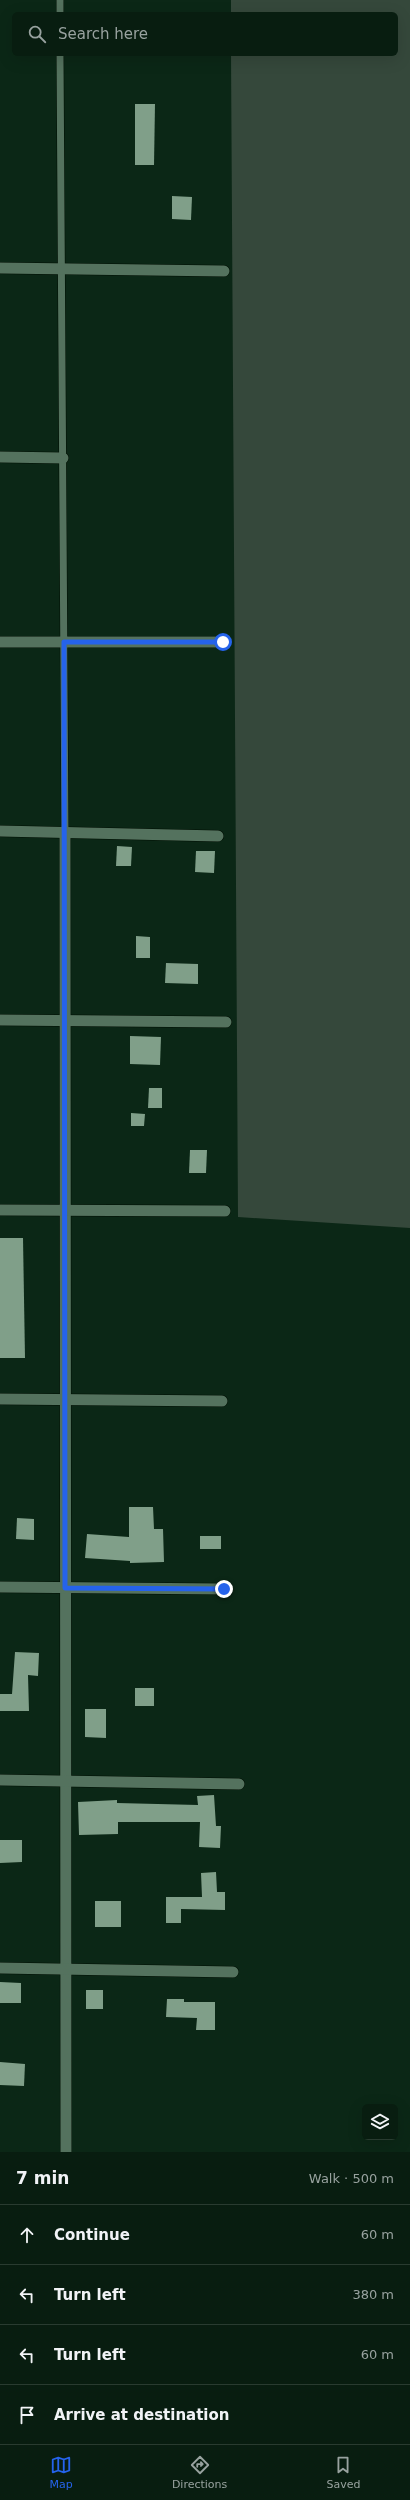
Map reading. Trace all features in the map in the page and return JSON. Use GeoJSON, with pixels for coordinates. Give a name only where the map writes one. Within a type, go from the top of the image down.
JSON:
{"type":"FeatureCollection","features":[{"type":"Feature","properties":{"kind":"street"},"geometry":{"type":"LineString","coordinates":[[0,268],[224,270]]}},
{"type":"Feature","properties":{"kind":"street"},"geometry":{"type":"LineString","coordinates":[[0,458],[63,458]]}},
{"type":"Feature","properties":{"kind":"street"},"geometry":{"type":"LineString","coordinates":[[0,642],[223,642]]}},
{"type":"Feature","properties":{"kind":"street"},"geometry":{"type":"LineString","coordinates":[[0,832],[218,836]]}},
{"type":"Feature","properties":{"kind":"street"},"geometry":{"type":"LineString","coordinates":[[65,833],[66,2152]]}},
{"type":"Feature","properties":{"kind":"street"},"geometry":{"type":"LineString","coordinates":[[0,1020],[226,1022]]}},
{"type":"Feature","properties":{"kind":"street"},"geometry":{"type":"LineString","coordinates":[[0,1210],[225,1211]]}},
{"type":"Feature","properties":{"kind":"street"},"geometry":{"type":"LineString","coordinates":[[0,1399],[222,1401]]}},
{"type":"Feature","properties":{"kind":"street"},"geometry":{"type":"LineString","coordinates":[[0,1587],[224,1589]]}},
{"type":"Feature","properties":{"kind":"street"},"geometry":{"type":"LineString","coordinates":[[0,1780],[239,1784]]}},
{"type":"Feature","properties":{"kind":"street"},"geometry":{"type":"LineString","coordinates":[[0,1968],[233,1972]]}},
{"type":"Feature","properties":{"kind":"lane"},"geometry":{"type":"LineString","coordinates":[[60,0],[60,12]]}},
{"type":"Feature","properties":{"kind":"lane"},"geometry":{"type":"LineString","coordinates":[[60,56],[65,833]]}},
{"type":"Feature","properties":{"kind":"green space"},"geometry":{"type":"Polygon","coordinates":[[[231,0],[410,0],[410,1228],[238,1217],[231,56],[398,56],[398,12],[231,12],[231,0]]]}},
{"type":"Feature","properties":{"kind":"building"},"geometry":{"type":"Polygon","coordinates":[[[135,104],[155,104],[154,165],[135,165],[135,104]]]}},
{"type":"Feature","properties":{"kind":"building"},"geometry":{"type":"Polygon","coordinates":[[[172,196],[192,197],[191,220],[172,219],[172,196]]]}},
{"type":"Feature","properties":{"kind":"building"},"geometry":{"type":"Polygon","coordinates":[[[117,846],[132,847],[131,866],[116,866],[117,846]]]}},
{"type":"Feature","properties":{"kind":"building"},"geometry":{"type":"Polygon","coordinates":[[[196,851],[215,851],[214,873],[195,872],[196,851]]]}},
{"type":"Feature","properties":{"kind":"building"},"geometry":{"type":"Polygon","coordinates":[[[136,936],[150,937],[150,958],[136,958],[136,936]]]}},
{"type":"Feature","properties":{"kind":"building"},"geometry":{"type":"Polygon","coordinates":[[[166,963],[198,964],[198,984],[165,983],[166,963]]]}},
{"type":"Feature","properties":{"kind":"building"},"geometry":{"type":"Polygon","coordinates":[[[130,1036],[161,1037],[160,1065],[130,1064],[130,1036]]]}},
{"type":"Feature","properties":{"kind":"building"},"geometry":{"type":"Polygon","coordinates":[[[149,1088],[162,1088],[162,1108],[148,1108],[149,1088]]]}},
{"type":"Feature","properties":{"kind":"building"},"geometry":{"type":"Polygon","coordinates":[[[131,1113],[145,1114],[144,1126],[131,1126],[131,1113]]]}},
{"type":"Feature","properties":{"kind":"building"},"geometry":{"type":"Polygon","coordinates":[[[190,1150],[207,1150],[206,1173],[189,1173],[190,1150]]]}},
{"type":"Feature","properties":{"kind":"building"},"geometry":{"type":"Polygon","coordinates":[[[0,1238],[23,1238],[25,1358],[0,1358],[0,1238]]]}},
{"type":"Feature","properties":{"kind":"building"},"geometry":{"type":"Polygon","coordinates":[[[129,1507],[153,1507],[154,1529],[163,1529],[164,1562],[130,1563],[130,1561],[85,1558],[87,1534],[129,1537],[129,1507]]]}},
{"type":"Feature","properties":{"kind":"building"},"geometry":{"type":"Polygon","coordinates":[[[17,1518],[34,1519],[34,1540],[16,1539],[17,1518]]]}},
{"type":"Feature","properties":{"kind":"building"},"geometry":{"type":"Polygon","coordinates":[[[200,1536],[221,1536],[221,1549],[200,1549],[200,1536]]]}},
{"type":"Feature","properties":{"kind":"building"},"geometry":{"type":"Polygon","coordinates":[[[15,1652],[39,1653],[38,1676],[28,1675],[29,1711],[0,1711],[0,1694],[12,1694],[15,1652]]]}},
{"type":"Feature","properties":{"kind":"building"},"geometry":{"type":"Polygon","coordinates":[[[135,1688],[154,1688],[154,1706],[135,1706],[135,1688]]]}},
{"type":"Feature","properties":{"kind":"building"},"geometry":{"type":"Polygon","coordinates":[[[85,1709],[106,1709],[106,1738],[85,1737],[85,1709]]]}},
{"type":"Feature","properties":{"kind":"building"},"geometry":{"type":"Polygon","coordinates":[[[214,1795],[216,1826],[221,1826],[220,1848],[199,1847],[200,1822],[118,1822],[118,1834],[79,1835],[78,1802],[117,1800],[117,1803],[198,1805],[197,1796],[214,1795]]]}},
{"type":"Feature","properties":{"kind":"building"},"geometry":{"type":"Polygon","coordinates":[[[0,1840],[22,1840],[22,1862],[0,1863],[0,1840]]]}},
{"type":"Feature","properties":{"kind":"building"},"geometry":{"type":"Polygon","coordinates":[[[216,1872],[217,1892],[225,1892],[225,1910],[181,1909],[181,1923],[166,1923],[166,1897],[202,1897],[201,1873],[216,1872]]]}},
{"type":"Feature","properties":{"kind":"building"},"geometry":{"type":"Polygon","coordinates":[[[95,1901],[121,1901],[121,1927],[95,1927],[95,1901]]]}},
{"type":"Feature","properties":{"kind":"building"},"geometry":{"type":"Polygon","coordinates":[[[0,1982],[21,1983],[21,2003],[0,2003],[0,1982]]]}},
{"type":"Feature","properties":{"kind":"building"},"geometry":{"type":"Polygon","coordinates":[[[86,1990],[103,1990],[103,2009],[86,2009],[86,1990]]]}},
{"type":"Feature","properties":{"kind":"building"},"geometry":{"type":"Polygon","coordinates":[[[167,1999],[184,1999],[184,2002],[215,2002],[215,2030],[196,2030],[197,2018],[166,2017],[167,1999]]]}},
{"type":"Feature","properties":{"kind":"building"},"geometry":{"type":"Polygon","coordinates":[[[0,2062],[25,2064],[24,2086],[0,2085],[0,2062]]]}},
{"type":"Feature","properties":{"kind":"route"},"geometry":{"type":"LineString","coordinates":[[223,642],[64,642],[65,1588],[224,1589]]}}]}
